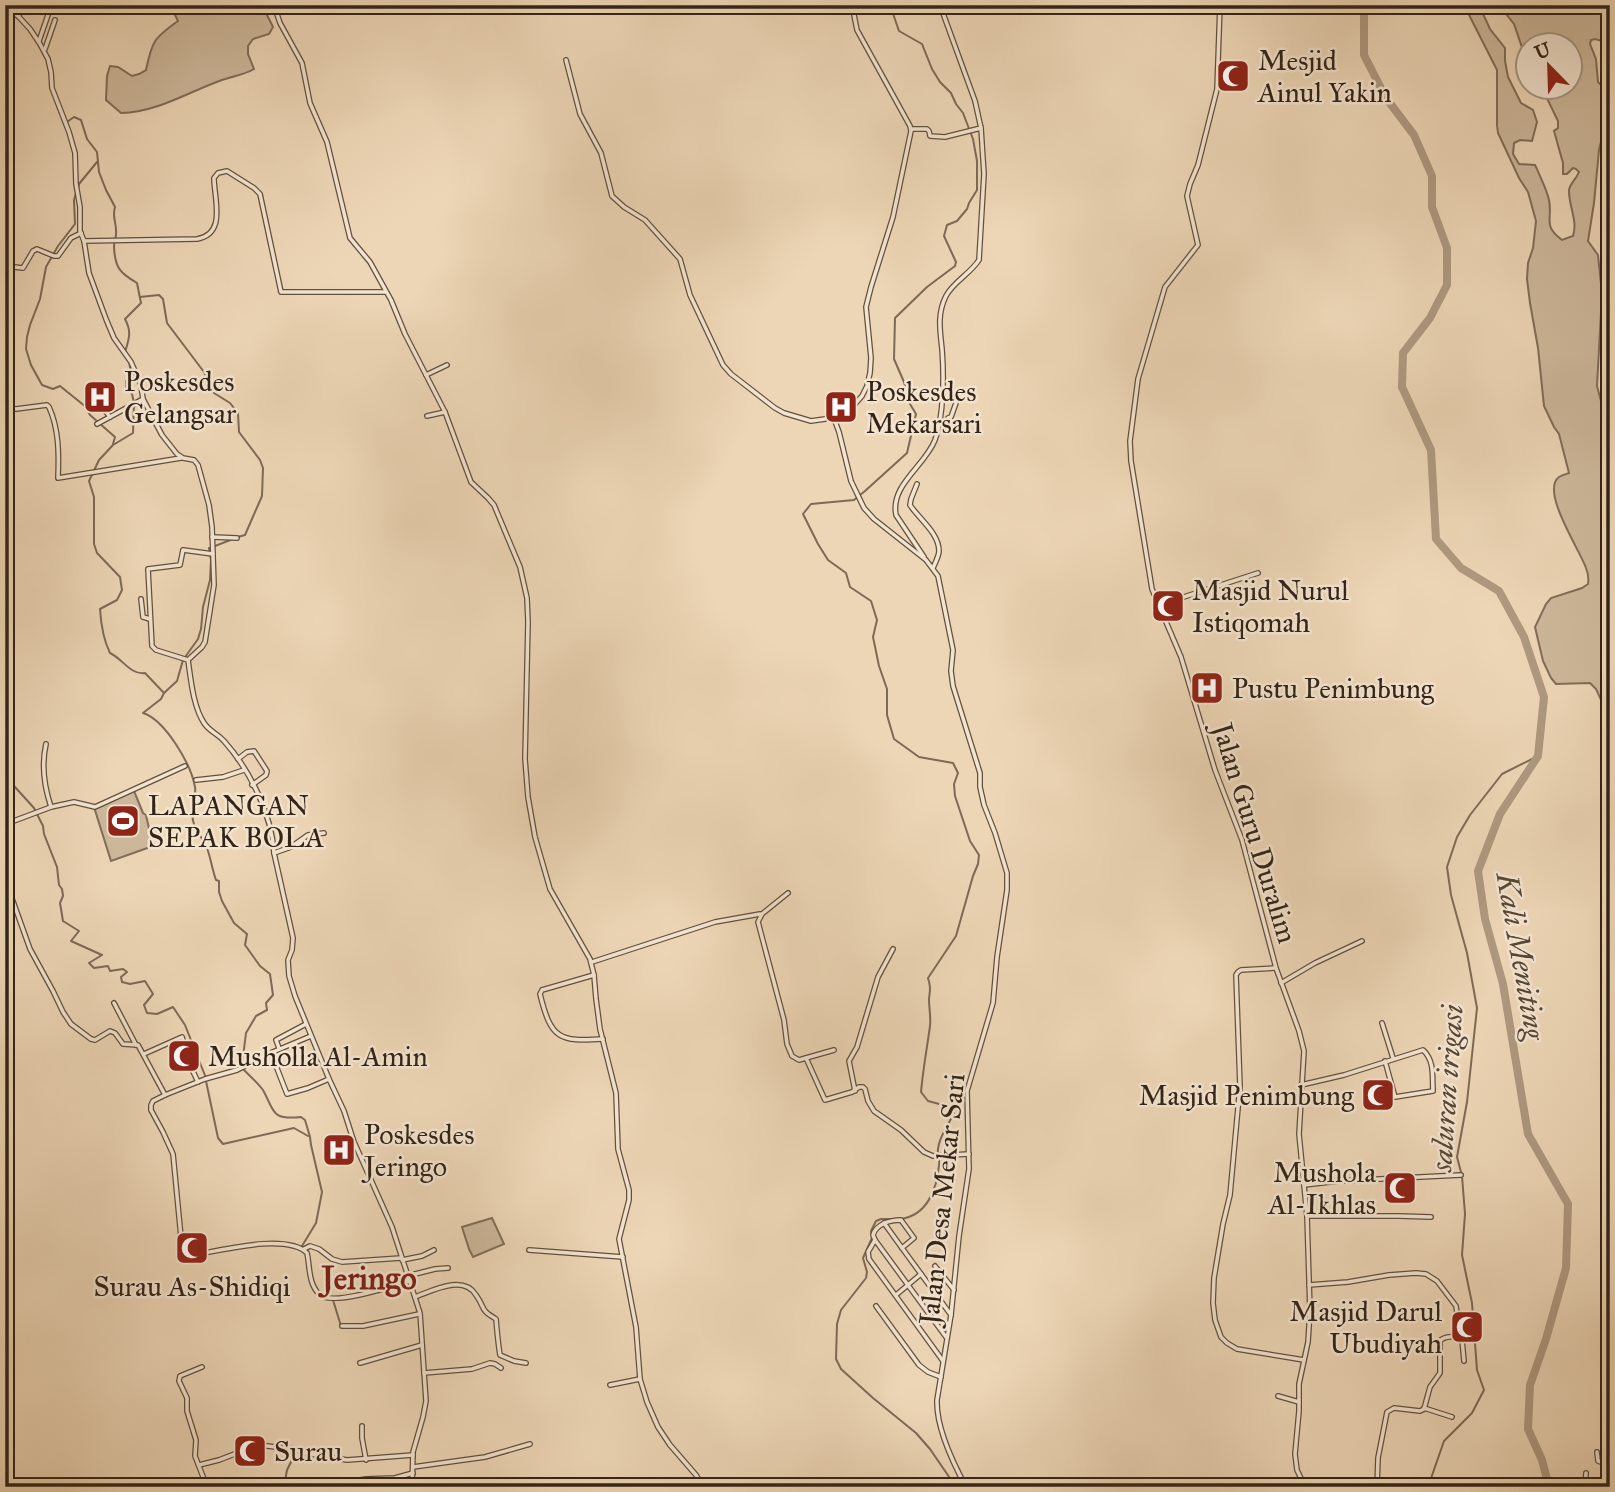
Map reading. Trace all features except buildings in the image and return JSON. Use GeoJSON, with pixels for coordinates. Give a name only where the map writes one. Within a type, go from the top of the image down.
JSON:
{"type":"FeatureCollection","features":[{"type":"Feature","properties":{"kind":"street"},"geometry":{"type":"LineString","coordinates":[[18,16],[26,5]]}},
{"type":"Feature","properties":{"kind":"street"},"geometry":{"type":"LineString","coordinates":[[274,5],[283,29],[302,63],[310,103],[327,142],[348,234],[370,262],[386,292],[444,412],[471,482],[494,505],[522,574],[528,614],[526,783],[532,823],[547,884],[592,962],[597,1009],[616,1093],[618,1149],[629,1190],[619,1239],[636,1327],[640,1379],[658,1427],[704,1487]]}},
{"type":"Feature","properties":{"kind":"street"},"geometry":{"type":"LineString","coordinates":[[566,60],[580,114],[601,153],[612,196],[624,207],[645,219],[680,259],[690,295],[726,369],[775,408],[813,421],[832,416],[853,405],[867,386],[871,358],[866,307],[893,217],[911,129],[858,30],[852,5]]}},
{"type":"Feature","properties":{"kind":"street"},"geometry":{"type":"LineString","coordinates":[[926,560],[901,524],[895,508],[896,500],[903,485],[932,446],[939,423],[943,386],[939,324],[942,307],[949,291],[979,260],[984,174],[981,128],[975,101],[940,5]]}},
{"type":"Feature","properties":{"kind":"street","name":"Jalan Guru Duralim"},"geometry":{"type":"LineString","coordinates":[[1220,5],[1215,97],[1198,165],[1187,196],[1198,245],[1165,287],[1138,379],[1130,453],[1150,578],[1158,605],[1181,657],[1218,780],[1242,840],[1276,968],[1302,1043],[1304,1059],[1299,1133],[1307,1216],[1309,1327],[1299,1384],[1296,1466],[1305,1487]]}},
{"type":"Feature","properties":{"kind":"street"},"geometry":{"type":"LineString","coordinates":[[5,7],[18,16],[41,46],[50,67],[52,88],[74,148],[81,233],[96,296],[114,338],[131,362],[141,385],[143,399],[167,442],[183,458]]}},
{"type":"Feature","properties":{"kind":"street"},"geometry":{"type":"LineString","coordinates":[[41,46],[49,12],[56,9]]}},
{"type":"Feature","properties":{"kind":"street"},"geometry":{"type":"LineString","coordinates":[[41,46],[55,20]]}},
{"type":"Feature","properties":{"kind":"street"},"geometry":{"type":"LineString","coordinates":[[911,129],[927,129],[930,136],[939,137],[981,128]]}},
{"type":"Feature","properties":{"kind":"street"},"geometry":{"type":"LineString","coordinates":[[84,241],[197,239],[209,235],[217,222],[214,178],[225,170],[260,194],[281,292],[386,292]]}},
{"type":"Feature","properties":{"kind":"street"},"geometry":{"type":"LineString","coordinates":[[5,266],[23,268],[37,249],[52,256],[59,256],[71,239],[81,233]]}},
{"type":"Feature","properties":{"kind":"street"},"geometry":{"type":"LineString","coordinates":[[426,375],[447,365]]}},
{"type":"Feature","properties":{"kind":"street"},"geometry":{"type":"LineString","coordinates":[[97,424],[143,399]]}},
{"type":"Feature","properties":{"kind":"street"},"geometry":{"type":"LineString","coordinates":[[99,403],[110,417]]}},
{"type":"Feature","properties":{"kind":"street"},"geometry":{"type":"LineString","coordinates":[[939,423],[946,424],[956,403]]}},
{"type":"Feature","properties":{"kind":"street"},"geometry":{"type":"LineString","coordinates":[[5,408],[49,407],[56,430],[58,478],[183,458],[197,462],[209,505],[214,585],[205,642],[188,660]]}},
{"type":"Feature","properties":{"kind":"street"},"geometry":{"type":"LineString","coordinates":[[427,416],[444,412]]}},
{"type":"Feature","properties":{"kind":"street","name":"Jalan Desa Mekar Sari"},"geometry":{"type":"LineString","coordinates":[[832,416],[839,432],[848,474],[860,503],[873,519],[926,560],[939,578],[953,650],[953,686],[980,773],[984,805],[995,833],[1007,879],[993,1003],[967,1091],[970,1169],[937,1401],[942,1434],[966,1487]]}},
{"type":"Feature","properties":{"kind":"street"},"geometry":{"type":"LineString","coordinates":[[917,484],[910,505],[937,542],[939,554],[933,568]]}},
{"type":"Feature","properties":{"kind":"street"},"geometry":{"type":"LineString","coordinates":[[212,537],[237,538]]}},
{"type":"Feature","properties":{"kind":"street"},"geometry":{"type":"LineString","coordinates":[[188,660],[152,646],[148,569],[180,565],[183,550],[211,553]]}},
{"type":"Feature","properties":{"kind":"street"},"geometry":{"type":"LineString","coordinates":[[1158,605],[1258,573]]}},
{"type":"Feature","properties":{"kind":"street"},"geometry":{"type":"LineString","coordinates":[[141,599],[143,617],[150,619]]}},
{"type":"Feature","properties":{"kind":"street"},"geometry":{"type":"LineString","coordinates":[[188,660],[197,708],[202,720],[238,759],[266,814],[293,938],[288,960],[295,996],[344,1111],[354,1142],[392,1227],[420,1313],[425,1406],[413,1455],[412,1487]]}},
{"type":"Feature","properties":{"kind":"street"},"geometry":{"type":"LineString","coordinates":[[46,744],[43,772],[51,807]]}},
{"type":"Feature","properties":{"kind":"street"},"geometry":{"type":"LineString","coordinates":[[238,759],[247,752],[254,751],[267,771],[264,778],[252,785]]}},
{"type":"Feature","properties":{"kind":"street"},"geometry":{"type":"LineString","coordinates":[[5,831],[10,822],[51,807],[74,802],[95,807],[185,766]]}},
{"type":"Feature","properties":{"kind":"street"},"geometry":{"type":"LineString","coordinates":[[196,780],[223,777],[244,770]]}},
{"type":"Feature","properties":{"kind":"street"},"geometry":{"type":"LineString","coordinates":[[274,853],[291,847],[308,835],[324,832]]}},
{"type":"Feature","properties":{"kind":"street"},"geometry":{"type":"LineString","coordinates":[[5,879],[30,949],[71,1024],[91,1039],[95,1040],[110,1031],[115,1033],[123,1044],[136,1045]]}},
{"type":"Feature","properties":{"kind":"street"},"geometry":{"type":"LineString","coordinates":[[789,892],[762,914],[759,920],[789,1049],[796,1059],[834,1050]]}},
{"type":"Feature","properties":{"kind":"street"},"geometry":{"type":"LineString","coordinates":[[592,962],[715,922],[762,914]]}},
{"type":"Feature","properties":{"kind":"street"},"geometry":{"type":"LineString","coordinates":[[1281,983],[1315,963],[1362,941]]}},
{"type":"Feature","properties":{"kind":"street"},"geometry":{"type":"LineString","coordinates":[[855,1091],[849,1061],[857,1047],[878,977],[893,949]]}},
{"type":"Feature","properties":{"kind":"street"},"geometry":{"type":"LineString","coordinates":[[1276,968],[1241,970],[1236,974],[1240,1086],[1231,1190],[1214,1278],[1213,1309],[1219,1334],[1234,1348],[1304,1360]]}},
{"type":"Feature","properties":{"kind":"street"},"geometry":{"type":"LineString","coordinates":[[594,975],[542,990],[540,994],[551,1026],[557,1033],[573,1040],[603,1039]]}},
{"type":"Feature","properties":{"kind":"street"},"geometry":{"type":"LineString","coordinates":[[114,1003],[165,1095]]}},
{"type":"Feature","properties":{"kind":"street"},"geometry":{"type":"LineString","coordinates":[[1382,1023],[1393,1058]]}},
{"type":"Feature","properties":{"kind":"street"},"geometry":{"type":"LineString","coordinates":[[279,1049],[276,1040],[306,1024]]}},
{"type":"Feature","properties":{"kind":"street"},"geometry":{"type":"LineString","coordinates":[[311,1036],[237,1070],[198,1082],[153,1101],[151,1110],[173,1154],[185,1257],[260,1244],[289,1245],[303,1249],[308,1255],[312,1282],[318,1294],[324,1298],[351,1297],[425,1271],[448,1268]]}},
{"type":"Feature","properties":{"kind":"street"},"geometry":{"type":"LineString","coordinates":[[144,1054],[183,1037],[188,1063],[198,1082]]}},
{"type":"Feature","properties":{"kind":"street"},"geometry":{"type":"LineString","coordinates":[[1301,1085],[1422,1050],[1426,1052],[1434,1075],[1433,1091],[1395,1097],[1385,1061]]}},
{"type":"Feature","properties":{"kind":"street"},"geometry":{"type":"LineString","coordinates":[[271,1053],[286,1094],[329,1079]]}},
{"type":"Feature","properties":{"kind":"street"},"geometry":{"type":"LineString","coordinates":[[806,1058],[825,1100],[860,1087],[864,1088],[870,1105],[877,1113],[901,1130],[924,1152],[933,1156],[969,1154]]}},
{"type":"Feature","properties":{"kind":"street"},"geometry":{"type":"LineString","coordinates":[[1304,1185],[1461,1175]]}},
{"type":"Feature","properties":{"kind":"street"},"geometry":{"type":"LineString","coordinates":[[1307,1216],[1432,1217]]}},
{"type":"Feature","properties":{"kind":"street"},"geometry":{"type":"LineString","coordinates":[[902,1248],[913,1236],[901,1220],[884,1223],[875,1230],[875,1240],[947,1338]]}},
{"type":"Feature","properties":{"kind":"street"},"geometry":{"type":"LineString","coordinates":[[884,1223],[951,1315]]}},
{"type":"Feature","properties":{"kind":"street"},"geometry":{"type":"LineString","coordinates":[[875,1240],[868,1255],[944,1362]]}},
{"type":"Feature","properties":{"kind":"street"},"geometry":{"type":"LineString","coordinates":[[303,1249],[308,1246],[318,1249],[332,1259],[342,1262],[401,1259],[422,1256],[434,1250]]}},
{"type":"Feature","properties":{"kind":"street"},"geometry":{"type":"LineString","coordinates":[[529,1251],[623,1257]]}},
{"type":"Feature","properties":{"kind":"street"},"geometry":{"type":"LineString","coordinates":[[935,1266],[954,1290]]}},
{"type":"Feature","properties":{"kind":"street"},"geometry":{"type":"LineString","coordinates":[[896,1294],[921,1274]]}},
{"type":"Feature","properties":{"kind":"street"},"geometry":{"type":"LineString","coordinates":[[1309,1285],[1381,1276],[1426,1274],[1437,1281],[1457,1306],[1464,1361]]}},
{"type":"Feature","properties":{"kind":"street"},"geometry":{"type":"LineString","coordinates":[[415,1297],[447,1285],[470,1288],[477,1295],[485,1313],[496,1319],[500,1354],[526,1363]]}},
{"type":"Feature","properties":{"kind":"street"},"geometry":{"type":"LineString","coordinates":[[876,1306],[919,1365],[941,1377]]}},
{"type":"Feature","properties":{"kind":"street"},"geometry":{"type":"LineString","coordinates":[[342,1326],[363,1326],[420,1313]]}},
{"type":"Feature","properties":{"kind":"street"},"geometry":{"type":"LineString","coordinates":[[1424,1408],[1430,1387],[1440,1373],[1440,1340],[1460,1335]]}},
{"type":"Feature","properties":{"kind":"street"},"geometry":{"type":"LineString","coordinates":[[360,1363],[422,1345]]}},
{"type":"Feature","properties":{"kind":"street"},"geometry":{"type":"LineString","coordinates":[[424,1373],[472,1369],[490,1363],[501,1368]]}},
{"type":"Feature","properties":{"kind":"street"},"geometry":{"type":"LineString","coordinates":[[202,1367],[180,1376],[179,1381],[187,1398],[187,1411],[196,1440],[195,1456],[207,1487]]}},
{"type":"Feature","properties":{"kind":"street"},"geometry":{"type":"LineString","coordinates":[[610,1385],[640,1379]]}},
{"type":"Feature","properties":{"kind":"street"},"geometry":{"type":"LineString","coordinates":[[1278,1396],[1299,1402]]}},
{"type":"Feature","properties":{"kind":"street"},"geometry":{"type":"LineString","coordinates":[[1377,1487],[1378,1454],[1388,1411],[1394,1408],[1424,1408],[1452,1417]]}},
{"type":"Feature","properties":{"kind":"street"},"geometry":{"type":"LineString","coordinates":[[362,1426],[366,1460]]}},
{"type":"Feature","properties":{"kind":"street"},"geometry":{"type":"LineString","coordinates":[[413,1467],[485,1457],[530,1444]]}},
{"type":"Feature","properties":{"kind":"street"},"geometry":{"type":"LineString","coordinates":[[199,1465],[258,1445],[294,1449],[339,1459],[366,1460],[413,1455]]}},
{"type":"Feature","properties":{"kind":"street"},"geometry":{"type":"LineString","coordinates":[[1598,1452],[1598,1461],[1606,1464],[1604,1475],[1610,1486]]}},
{"type":"Feature","properties":{"kind":"street"},"geometry":{"type":"LineString","coordinates":[[342,1483],[395,1478],[413,1473]]}},
{"type":"Feature","properties":{"kind":"street"},"geometry":{"type":"LineString","coordinates":[[1585,1487],[1586,1473]]}},
{"type":"Feature","properties":{"kind":"street"},"geometry":{"type":"LineString","coordinates":[[986,1487],[999,1480],[1035,1487]]}},
{"type":"Feature","properties":{"kind":"shaded area"},"geometry":{"type":"Polygon","coordinates":[[[146,5],[262,5],[273,27],[269,34],[253,39],[248,46],[254,69],[148,109],[121,113],[106,100],[110,66],[118,67],[132,76],[146,70],[155,41],[178,21],[171,7],[151,8],[146,5]]]}},
{"type":"Feature","properties":{"kind":"shaded area"},"geometry":{"type":"Polygon","coordinates":[[[1464,5],[1479,5],[1490,29],[1505,48],[1508,77],[1514,89],[1514,102],[1520,102],[1533,110],[1537,122],[1532,141],[1520,140],[1514,143],[1513,154],[1519,164],[1535,165],[1548,196],[1552,230],[1562,240],[1573,236],[1569,191],[1579,172],[1573,168],[1563,174],[1563,163],[1554,131],[1558,128],[1558,121],[1549,102],[1584,102],[1584,32],[1517,32],[1514,24],[1499,5],[1564,5],[1581,10],[1610,5],[1610,39],[1591,40],[1590,44],[1596,59],[1598,82],[1601,85],[1610,85],[1610,131],[1602,137],[1599,150],[1588,241],[1598,255],[1602,294],[1597,386],[1610,435],[1610,660],[1607,674],[1610,679],[1610,719],[1596,689],[1590,683],[1556,684],[1551,678],[1543,661],[1535,627],[1551,598],[1582,588],[1588,584],[1588,576],[1554,495],[1554,484],[1559,477],[1569,473],[1559,434],[1544,406],[1530,303],[1528,263],[1533,248],[1536,221],[1528,192],[1498,133],[1497,70],[1464,5]]]}},
{"type":"Feature","properties":{"kind":"shaded area","name":"LAPANGAN SEPAK BOLA"},"geometry":{"type":"Polygon","coordinates":[[[134,791],[146,815],[153,846],[111,861],[94,807],[134,791]]]}},
{"type":"Feature","properties":{"kind":"shaded area"},"geometry":{"type":"Polygon","coordinates":[[[492,1218],[504,1244],[473,1257],[462,1227],[492,1218]]]}},
{"type":"Feature","properties":{"kind":"waterway","name":"saluran irigasi"},"geometry":{"type":"LineString","coordinates":[[890,5],[899,31],[922,44],[932,69],[963,113],[973,139],[977,161],[977,190],[957,221],[947,225],[944,236],[956,262],[955,266],[927,287],[895,318],[894,359],[916,414],[907,453],[854,500],[811,504],[803,514],[828,560],[846,573],[850,587],[871,601],[877,620],[873,637],[887,689],[887,715],[894,739],[919,757],[953,763],[958,773],[954,784],[955,796],[970,841],[979,855],[956,936],[928,978],[930,1023],[921,1092],[928,1101],[943,1105],[954,1113],[939,1144],[938,1174],[929,1200],[917,1213],[900,1219]]}},
{"type":"Feature","properties":{"kind":"waterway","name":"Kali Meniting"},"geometry":{"type":"LineString","coordinates":[[1364,5],[1364,55],[1386,98],[1414,135],[1432,176],[1432,207],[1447,248],[1447,285],[1430,318],[1403,353],[1402,387],[1431,450],[1436,539],[1461,568],[1499,591],[1524,637],[1544,697],[1538,756],[1500,814],[1478,871],[1485,919],[1503,984],[1528,1134],[1568,1204],[1566,1268],[1530,1385],[1528,1429],[1542,1460],[1549,1487]]}},
{"type":"Feature","properties":{"kind":"waterway"},"geometry":{"type":"LineString","coordinates":[[54,96],[60,114]]}},
{"type":"Feature","properties":{"kind":"waterway"},"geometry":{"type":"LineString","coordinates":[[67,122],[74,117],[81,120],[87,139],[97,152],[99,172],[115,207],[114,247],[117,265],[137,283],[141,303],[125,319],[129,332],[125,352]]}},
{"type":"Feature","properties":{"kind":"waterway"},"geometry":{"type":"LineString","coordinates":[[78,188],[97,162]]}},
{"type":"Feature","properties":{"kind":"waterway"},"geometry":{"type":"LineString","coordinates":[[76,193],[75,224],[46,267],[26,349],[42,385],[53,389],[60,386],[86,407],[90,415],[115,437],[113,444]]}},
{"type":"Feature","properties":{"kind":"waterway"},"geometry":{"type":"LineString","coordinates":[[140,297],[159,295],[163,299],[167,323],[204,372],[214,393],[230,403],[238,413],[239,432],[260,460],[263,468],[262,496],[245,535],[238,537]]}},
{"type":"Feature","properties":{"kind":"waterway"},"geometry":{"type":"LineString","coordinates":[[129,360],[131,375],[126,381],[126,387],[132,394],[134,403],[133,433],[113,445],[99,460],[89,481],[94,497],[94,544],[97,553],[120,577],[122,590],[117,600],[100,609],[102,626],[110,653],[135,672],[145,673],[164,693],[161,699],[143,713],[168,733],[188,767],[195,787],[195,827],[207,848],[216,880],[219,881],[222,901],[234,923],[247,934],[245,945],[260,966],[270,974],[273,995],[266,1003],[267,1010],[256,1016],[246,1033],[242,1065]]}},
{"type":"Feature","properties":{"kind":"waterway"},"geometry":{"type":"LineString","coordinates":[[215,546],[233,539]]}},
{"type":"Feature","properties":{"kind":"waterway"},"geometry":{"type":"LineString","coordinates":[[164,693],[177,681],[183,660],[198,639],[210,580],[210,548]]}},
{"type":"Feature","properties":{"kind":"waterway","name":"saluran irigasi"},"geometry":{"type":"LineString","coordinates":[[1428,1487],[1444,1441],[1472,1413],[1484,1390],[1477,1370],[1472,1303],[1462,1255],[1465,1214],[1462,1176],[1457,1157],[1467,1102],[1477,1008],[1447,867],[1457,837],[1470,815],[1502,774],[1538,756]]}},
{"type":"Feature","properties":{"kind":"waterway"},"geometry":{"type":"LineString","coordinates":[[5,776],[34,808],[43,826],[62,889],[60,903],[63,921],[79,931],[71,941],[102,955],[89,963],[94,968],[108,966],[110,971],[123,969],[127,972],[121,977],[122,982],[130,984],[145,981],[153,994],[144,1005],[147,1013],[157,1014],[173,1007],[185,1025],[206,1078]]}},
{"type":"Feature","properties":{"kind":"waterway"},"geometry":{"type":"LineString","coordinates":[[243,1069],[263,1090],[275,1113],[305,1120],[322,1192],[316,1223],[302,1246]]}},
{"type":"Feature","properties":{"kind":"waterway"},"geometry":{"type":"LineString","coordinates":[[206,1081],[218,1138],[223,1144],[294,1128],[308,1136]]}},
{"type":"Feature","properties":{"kind":"waterway","name":"saluran irigasi"},"geometry":{"type":"LineString","coordinates":[[894,1219],[876,1221],[871,1231],[872,1238],[863,1258],[866,1278],[841,1310],[837,1324],[836,1359],[841,1369],[916,1433],[956,1487]]}},
{"type":"Feature","properties":{"kind":"waterway"},"geometry":{"type":"LineString","coordinates":[[333,1300],[341,1326]]}},
{"type":"Feature","properties":{"kind":"waterway"},"geometry":{"type":"LineString","coordinates":[[284,1487],[287,1470],[296,1452]]}},
{"type":"Feature","properties":{"kind":"place","name":"Mesjid Ainul Yakin"},"geometry":{"type":"Point","coordinates":[1233,76]}},
{"type":"Feature","properties":{"kind":"place","name":"Poskesdes Gelangsar"},"geometry":{"type":"Point","coordinates":[100,397]}},
{"type":"Feature","properties":{"kind":"place","name":"Poskesdes Mekarsari"},"geometry":{"type":"Point","coordinates":[841,407]}},
{"type":"Feature","properties":{"kind":"place","name":"Masjid Nurul Istiqomah"},"geometry":{"type":"Point","coordinates":[1168,606]}},
{"type":"Feature","properties":{"kind":"place","name":"Pustu Penimbung"},"geometry":{"type":"Point","coordinates":[1207,688]}},
{"type":"Feature","properties":{"kind":"place","name":"LAPANGAN SEPAK BOLA"},"geometry":{"type":"Point","coordinates":[123,821]}},
{"type":"Feature","properties":{"kind":"place","name":"Musholla Al-Amin"},"geometry":{"type":"Point","coordinates":[184,1056]}},
{"type":"Feature","properties":{"kind":"place","name":"Masjid Penimbung"},"geometry":{"type":"Point","coordinates":[1378,1095]}},
{"type":"Feature","properties":{"kind":"place","name":"Poskesdes Jeringo"},"geometry":{"type":"Point","coordinates":[339,1150]}},
{"type":"Feature","properties":{"kind":"place","name":"Mushola Al-Ikhlas"},"geometry":{"type":"Point","coordinates":[1400,1188]}},
{"type":"Feature","properties":{"kind":"place","name":"Surau As-Shidiqi"},"geometry":{"type":"Point","coordinates":[192,1248]}},
{"type":"Feature","properties":{"kind":"place","name":"Masjid Darul Ubudiyah"},"geometry":{"type":"Point","coordinates":[1467,1327]}},
{"type":"Feature","properties":{"kind":"place","name":"Surau"},"geometry":{"type":"Point","coordinates":[250,1451]}},
{"type":"Feature","properties":{"kind":"district","name":"Jeringo"},"geometry":{"type":"Point","coordinates":[369,1278]}}]}
